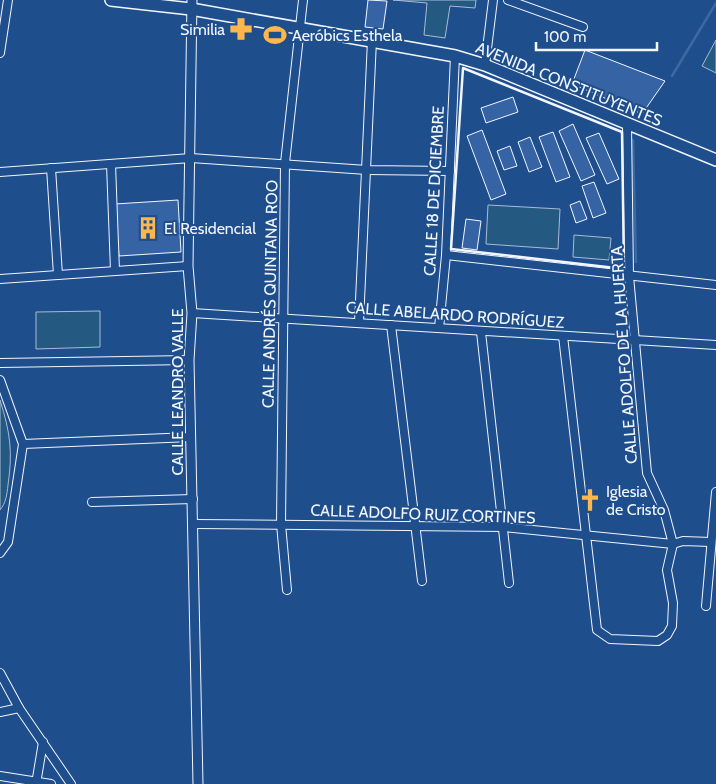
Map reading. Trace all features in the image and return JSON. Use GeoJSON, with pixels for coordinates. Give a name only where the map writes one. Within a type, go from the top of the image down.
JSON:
{"type":"FeatureCollection","features":[{"type":"Feature","properties":{"kind":"main road","name":"AVENIDA CONSTITUYENTES"},"geometry":{"type":"LineString","coordinates":[[111,0],[191,4],[301,29],[455,56],[485,64],[627,125],[716,160]]}},
{"type":"Feature","properties":{"kind":"street"},"geometry":{"type":"LineString","coordinates":[[0,53],[8,0]]}},
{"type":"Feature","properties":{"kind":"street","name":"CALLE ANDRÉS QUINTANA ROO"},"geometry":{"type":"LineString","coordinates":[[287,590],[280,524],[285,164],[303,0]]}},
{"type":"Feature","properties":{"kind":"street"},"geometry":{"type":"LineString","coordinates":[[485,64],[493,0]]}},
{"type":"Feature","properties":{"kind":"street"},"geometry":{"type":"LineString","coordinates":[[508,0],[583,27]]}},
{"type":"Feature","properties":{"kind":"street","name":"CALLE LEANDRO VALLE"},"geometry":{"type":"LineString","coordinates":[[191,4],[191,158],[188,266],[192,313],[190,360],[198,784]]}},
{"type":"Feature","properties":{"kind":"street"},"geometry":{"type":"LineString","coordinates":[[359,322],[372,40]]}},
{"type":"Feature","properties":{"kind":"street","name":"CALLE 18 DE DICIEMBRE"},"geometry":{"type":"LineString","coordinates":[[438,328],[446,255],[455,56]]}},
{"type":"Feature","properties":{"kind":"street","name":"CALLE ADOLFO DE LA HUERTA"},"geometry":{"type":"LineString","coordinates":[[586,537],[598,630],[610,639],[658,641],[667,636],[672,626],[673,603],[667,570],[673,544],[664,510],[647,473],[630,276],[627,125]]}},
{"type":"Feature","properties":{"kind":"street"},"geometry":{"type":"LineString","coordinates":[[0,172],[191,158],[367,170],[450,171]]}},
{"type":"Feature","properties":{"kind":"street"},"geometry":{"type":"LineString","coordinates":[[111,164],[115,271]]}},
{"type":"Feature","properties":{"kind":"street"},"geometry":{"type":"LineString","coordinates":[[51,168],[58,275]]}},
{"type":"Feature","properties":{"kind":"street"},"geometry":{"type":"LineString","coordinates":[[446,255],[716,285]]}},
{"type":"Feature","properties":{"kind":"street"},"geometry":{"type":"LineString","coordinates":[[0,279],[188,266]]}},
{"type":"Feature","properties":{"kind":"street","name":"CALLE ABELARDO RODRÍGUEZ"},"geometry":{"type":"LineString","coordinates":[[192,313],[716,345]]}},
{"type":"Feature","properties":{"kind":"street"},"geometry":{"type":"LineString","coordinates":[[391,325],[422,581]]}},
{"type":"Feature","properties":{"kind":"street"},"geometry":{"type":"LineString","coordinates":[[481,332],[510,583]]}},
{"type":"Feature","properties":{"kind":"street"},"geometry":{"type":"LineString","coordinates":[[563,336],[586,537]]}},
{"type":"Feature","properties":{"kind":"street"},"geometry":{"type":"LineString","coordinates":[[0,363],[190,360]]}},
{"type":"Feature","properties":{"kind":"street"},"geometry":{"type":"LineString","coordinates":[[0,380],[23,444],[8,542],[0,553]]}},
{"type":"Feature","properties":{"kind":"street"},"geometry":{"type":"LineString","coordinates":[[23,444],[191,437]]}},
{"type":"Feature","properties":{"kind":"street"},"geometry":{"type":"LineString","coordinates":[[706,606],[713,556],[711,542],[716,492]]}},
{"type":"Feature","properties":{"kind":"street"},"geometry":{"type":"LineString","coordinates":[[92,502],[193,499]]}},
{"type":"Feature","properties":{"kind":"street","name":"CALLE ADOLFO RUIZ CORTINES"},"geometry":{"type":"LineString","coordinates":[[194,524],[504,527],[586,537],[673,544],[683,541],[711,542]]}},
{"type":"Feature","properties":{"kind":"street"},"geometry":{"type":"LineString","coordinates":[[0,673],[19,708],[71,784]]}},
{"type":"Feature","properties":{"kind":"street"},"geometry":{"type":"LineString","coordinates":[[0,712],[19,708]]}},
{"type":"Feature","properties":{"kind":"street"},"geometry":{"type":"LineString","coordinates":[[36,783],[43,742]]}},
{"type":"Feature","properties":{"kind":"street"},"geometry":{"type":"LineString","coordinates":[[0,776],[51,784]]}},
{"type":"Feature","properties":{"kind":"shaded area"},"geometry":{"type":"Polygon","coordinates":[[[393,0],[476,0],[475,8],[450,6],[445,38],[424,35],[427,3],[393,0]]]}},
{"type":"Feature","properties":{"kind":"shaded area"},"geometry":{"type":"Polygon","coordinates":[[[716,40],[716,73],[702,66],[716,40]]]}},
{"type":"Feature","properties":{"kind":"shaded area"},"geometry":{"type":"Polygon","coordinates":[[[488,205],[560,209],[558,249],[486,244],[488,205]]]}},
{"type":"Feature","properties":{"kind":"shaded area"},"geometry":{"type":"Polygon","coordinates":[[[574,235],[611,238],[609,260],[573,257],[574,235]]]}},
{"type":"Feature","properties":{"kind":"shaded area"},"geometry":{"type":"Polygon","coordinates":[[[100,311],[100,347],[36,349],[36,312],[100,311]]]}},
{"type":"Feature","properties":{"kind":"shaded area"},"geometry":{"type":"Polygon","coordinates":[[[0,400],[8,432],[10,473],[7,495],[0,510],[0,400]]]}},
{"type":"Feature","properties":{"kind":"building"},"geometry":{"type":"Polygon","coordinates":[[[368,0],[387,1],[383,29],[365,27],[368,0]]]}},
{"type":"Feature","properties":{"kind":"building"},"geometry":{"type":"Polygon","coordinates":[[[585,50],[665,81],[642,114],[572,84],[585,50]]]}},
{"type":"Feature","properties":{"kind":"building"},"geometry":{"type":"Polygon","coordinates":[[[513,97],[518,112],[486,123],[481,108],[513,97]]]}},
{"type":"Feature","properties":{"kind":"building"},"geometry":{"type":"Polygon","coordinates":[[[573,124],[595,175],[581,181],[559,131],[573,124]]]}},
{"type":"Feature","properties":{"kind":"building"},"geometry":{"type":"Polygon","coordinates":[[[482,130],[506,194],[491,200],[467,136],[482,130]]]}},
{"type":"Feature","properties":{"kind":"building"},"geometry":{"type":"Polygon","coordinates":[[[553,132],[570,177],[556,182],[539,137],[553,132]]]}},
{"type":"Feature","properties":{"kind":"building"},"geometry":{"type":"Polygon","coordinates":[[[599,133],[619,179],[607,184],[586,138],[599,133]]]}},
{"type":"Feature","properties":{"kind":"building"},"geometry":{"type":"Polygon","coordinates":[[[530,137],[542,167],[529,172],[518,142],[530,137]]]}},
{"type":"Feature","properties":{"kind":"building"},"geometry":{"type":"Polygon","coordinates":[[[510,146],[517,166],[504,170],[497,151],[510,146]]]}},
{"type":"Feature","properties":{"kind":"building"},"geometry":{"type":"Polygon","coordinates":[[[594,182],[606,213],[593,218],[582,186],[594,182]]]}},
{"type":"Feature","properties":{"kind":"building","name":"El Residencial"},"geometry":{"type":"Polygon","coordinates":[[[178,200],[181,252],[119,256],[115,204],[178,200]]]}},
{"type":"Feature","properties":{"kind":"building"},"geometry":{"type":"Polygon","coordinates":[[[580,201],[587,219],[576,223],[570,205],[580,201]]]}},
{"type":"Feature","properties":{"kind":"building"},"geometry":{"type":"Polygon","coordinates":[[[466,219],[481,221],[477,250],[462,248],[466,219]]]}},
{"type":"Feature","properties":{"kind":"waterway"},"geometry":{"type":"LineString","coordinates":[[672,76],[716,3]]}},
{"type":"Feature","properties":{"kind":"waterway"},"geometry":{"type":"LineString","coordinates":[[633,140],[636,262]]}},
{"type":"Feature","properties":{"kind":"wall"},"geometry":{"type":"LineString","coordinates":[[463,68],[622,132],[624,269],[451,249],[463,68]]}},
{"type":"Feature","properties":{"kind":"place","name":"Similia"},"geometry":{"type":"Point","coordinates":[241,29]}},
{"type":"Feature","properties":{"kind":"place","name":"Aeróbics Esthela"},"geometry":{"type":"Point","coordinates":[275,35]}},
{"type":"Feature","properties":{"kind":"place","name":"El Residencial"},"geometry":{"type":"Point","coordinates":[148,228]}},
{"type":"Feature","properties":{"kind":"place","name":"Iglesia de Cristo"},"geometry":{"type":"Point","coordinates":[590,500]}}]}
